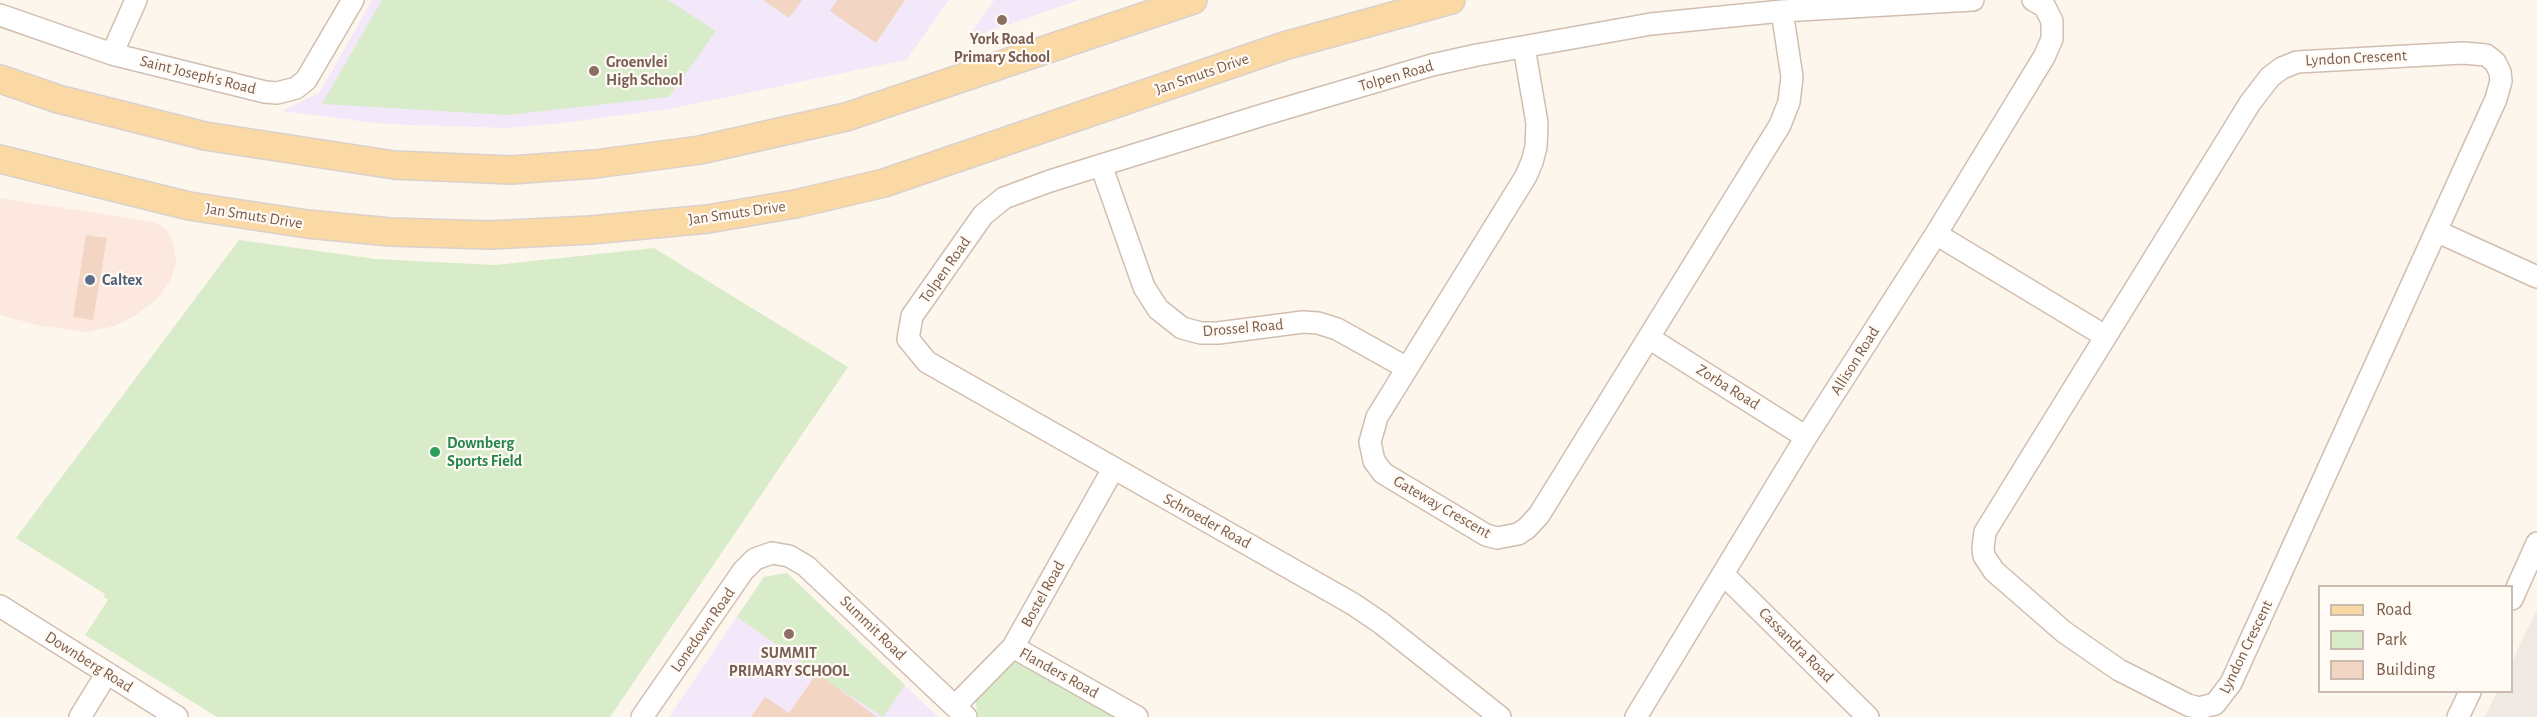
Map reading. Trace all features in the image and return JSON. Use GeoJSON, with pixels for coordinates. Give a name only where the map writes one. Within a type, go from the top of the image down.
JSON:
{"type":"FeatureCollection","features":[{"type":"Feature","properties":{"kind":"main road"},"geometry":{"type":"LineString","coordinates":[[0,79],[57,99],[205,136],[394,165],[511,170],[595,164],[700,150],[835,120],[1193,0]]}},
{"type":"Feature","properties":{"kind":"main road","name":"Jan Smuts Drive"},"geometry":{"type":"LineString","coordinates":[[0,159],[189,206],[307,224],[390,232],[490,235],[590,230],[708,219],[795,204],[884,183],[1284,46],[1451,0]]}},
{"type":"Feature","properties":{"kind":"street"},"geometry":{"type":"LineString","coordinates":[[112,54],[136,0]]}},
{"type":"Feature","properties":{"kind":"street","name":"Saint Joseph's Road"},"geometry":{"type":"LineString","coordinates":[[0,15],[112,54],[265,92],[285,92],[296,88],[306,80],[353,0]]}},
{"type":"Feature","properties":{"kind":"street","name":"Tolpen Road"},"geometry":{"type":"LineString","coordinates":[[908,339],[912,316],[988,209],[1004,198],[1101,165],[1432,65],[1524,47],[1651,24],[1782,11],[1973,0]]}},
{"type":"Feature","properties":{"kind":"street","name":"Allison Road"},"geometry":{"type":"LineString","coordinates":[[1636,717],[1806,437],[1936,234],[2048,48],[2052,39],[2052,21],[2048,11],[2036,2]]}},
{"type":"Feature","properties":{"kind":"street","name":"Gateway Crescent"},"geometry":{"type":"LineString","coordinates":[[1524,47],[1536,123],[1536,147],[1532,162],[1520,186],[1377,417],[1371,432],[1372,454],[1377,466],[1395,481],[1486,535],[1506,538],[1527,528],[1539,515],[1785,113],[1792,77],[1782,11]]}},
{"type":"Feature","properties":{"kind":"street","name":"Lyndon Crescent"},"geometry":{"type":"LineString","coordinates":[[2463,53],[2486,55],[2495,62],[2501,81],[2496,99],[2231,683],[2219,700],[2209,706],[2199,708],[2188,705],[2119,670],[2093,653],[2064,632],[2000,577],[1984,556],[1983,540],[1990,522],[2105,336],[2254,96],[2270,77],[2282,68],[2297,62],[2463,53]]}},
{"type":"Feature","properties":{"kind":"street","name":"Drossel Road"},"geometry":{"type":"LineString","coordinates":[[1101,165],[1144,287],[1158,309],[1182,328],[1201,333],[1218,333],[1303,322],[1318,323],[1337,329],[1407,368]]}},
{"type":"Feature","properties":{"kind":"street"},"geometry":{"type":"LineString","coordinates":[[2436,231],[2537,278]]}},
{"type":"Feature","properties":{"kind":"street"},"geometry":{"type":"LineString","coordinates":[[1936,234],[2105,336]]}},
{"type":"Feature","properties":{"kind":"street","name":"Zorba Road"},"geometry":{"type":"LineString","coordinates":[[1649,338],[1806,437]]}},
{"type":"Feature","properties":{"kind":"street","name":"Schroeder Road"},"geometry":{"type":"LineString","coordinates":[[908,339],[927,362],[1353,604],[1381,623],[1500,717]]}},
{"type":"Feature","properties":{"kind":"street","name":"Bostel Road"},"geometry":{"type":"LineString","coordinates":[[960,712],[1013,647],[1113,469]]}},
{"type":"Feature","properties":{"kind":"street"},"geometry":{"type":"LineString","coordinates":[[2513,595],[2537,543]]}},
{"type":"Feature","properties":{"kind":"street","name":"Summit Road"},"geometry":{"type":"LineString","coordinates":[[772,553],[789,556],[806,566],[960,712]]}},
{"type":"Feature","properties":{"kind":"street","name":"Lonedown Road"},"geometry":{"type":"LineString","coordinates":[[642,717],[743,571],[755,559],[772,553]]}},
{"type":"Feature","properties":{"kind":"street","name":"Cassandra Road"},"geometry":{"type":"LineString","coordinates":[[1724,574],[1868,717]]}},
{"type":"Feature","properties":{"kind":"street","name":"Downberg Road"},"geometry":{"type":"LineString","coordinates":[[0,606],[177,717]]}},
{"type":"Feature","properties":{"kind":"street","name":"Flanders Road"},"geometry":{"type":"LineString","coordinates":[[1013,647],[1137,717]]}},
{"type":"Feature","properties":{"kind":"street"},"geometry":{"type":"LineString","coordinates":[[80,717],[108,673]]}},
{"type":"Feature","properties":{"kind":"street"},"geometry":{"type":"LineString","coordinates":[[2458,717],[2470,693]]}},
{"type":"Feature","properties":{"kind":"shaded area","name":"Groenvlei High School"},"geometry":{"type":"Polygon","coordinates":[[[372,0],[949,0],[906,60],[669,109],[505,128],[384,124],[282,111],[320,92],[372,0]]]}},
{"type":"Feature","properties":{"kind":"shaded area","name":"York Road Primary School"},"geometry":{"type":"Polygon","coordinates":[[[994,0],[1079,0],[967,39],[994,0]]]}},
{"type":"Feature","properties":{"kind":"shaded area"},"geometry":{"type":"Polygon","coordinates":[[[0,198],[154,222],[166,229],[174,245],[176,262],[171,279],[160,296],[136,315],[115,326],[87,332],[37,325],[0,315],[0,198]]]}},
{"type":"Feature","properties":{"kind":"shaded area","name":"SUMMIT PRIMARY SCHOOL"},"geometry":{"type":"Polygon","coordinates":[[[787,573],[938,717],[669,717],[764,577],[787,573]]]}},
{"type":"Feature","properties":{"kind":"shaded area"},"geometry":{"type":"Polygon","coordinates":[[[2537,609],[2537,717],[2485,717],[2497,693],[2513,693],[2513,660],[2537,609]]]}},
{"type":"Feature","properties":{"kind":"green space"},"geometry":{"type":"Polygon","coordinates":[[[382,0],[668,0],[716,31],[669,97],[508,115],[322,104],[382,0]]]}},
{"type":"Feature","properties":{"kind":"green space","name":"Downberg Sports Field"},"geometry":{"type":"Polygon","coordinates":[[[239,240],[376,259],[495,265],[654,248],[848,367],[610,717],[217,717],[85,635],[108,600],[104,597],[105,594],[16,538],[239,240]]]}},
{"type":"Feature","properties":{"kind":"green space"},"geometry":{"type":"Polygon","coordinates":[[[787,573],[905,685],[883,717],[841,690],[822,717],[817,673],[737,617],[764,577],[787,573]]]}},
{"type":"Feature","properties":{"kind":"green space"},"geometry":{"type":"Polygon","coordinates":[[[1016,661],[1120,717],[978,717],[975,699],[1009,662],[1016,661]]]}},
{"type":"Feature","properties":{"kind":"building"},"geometry":{"type":"Polygon","coordinates":[[[763,0],[802,0],[789,18],[763,0]]]}},
{"type":"Feature","properties":{"kind":"building"},"geometry":{"type":"Polygon","coordinates":[[[837,0],[905,0],[876,43],[830,11],[837,0]]]}},
{"type":"Feature","properties":{"kind":"building","name":"Caltex"},"geometry":{"type":"Polygon","coordinates":[[[86,235],[107,238],[93,320],[73,317],[86,235]]]}},
{"type":"Feature","properties":{"kind":"building"},"geometry":{"type":"Polygon","coordinates":[[[817,673],[877,717],[751,717],[765,697],[789,713],[817,673]]]}},
{"type":"Feature","properties":{"kind":"place","name":"York Road Primary School"},"geometry":{"type":"Point","coordinates":[1002,20]}},
{"type":"Feature","properties":{"kind":"place","name":"Groenvlei High School"},"geometry":{"type":"Point","coordinates":[594,71]}},
{"type":"Feature","properties":{"kind":"place","name":"Caltex"},"geometry":{"type":"Point","coordinates":[90,280]}},
{"type":"Feature","properties":{"kind":"place","name":"Downberg Sports Field"},"geometry":{"type":"Point","coordinates":[435,452]}},
{"type":"Feature","properties":{"kind":"place","name":"SUMMIT PRIMARY SCHOOL"},"geometry":{"type":"Point","coordinates":[789,634]}}]}
